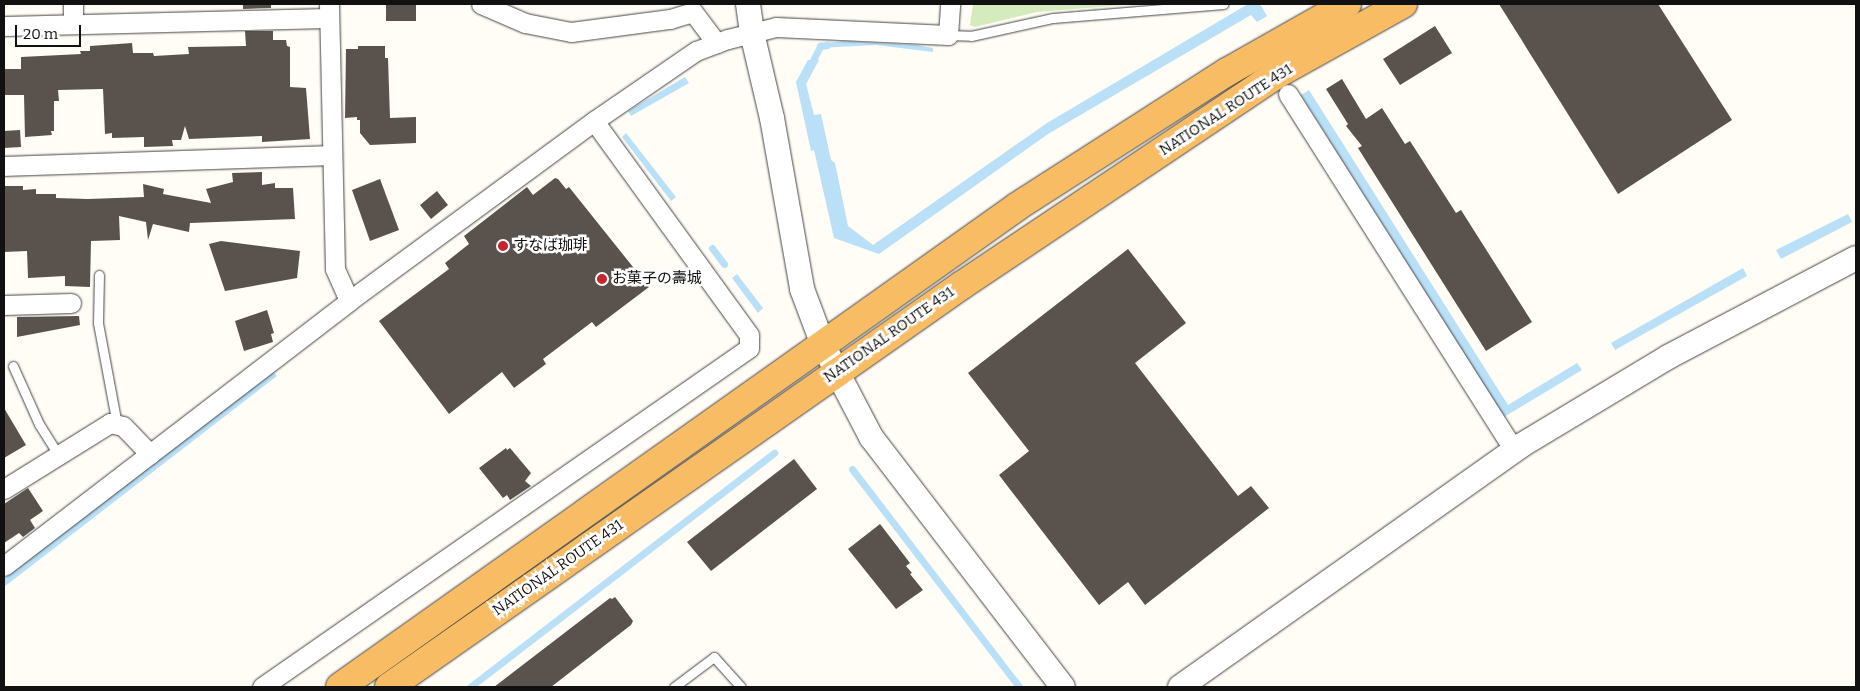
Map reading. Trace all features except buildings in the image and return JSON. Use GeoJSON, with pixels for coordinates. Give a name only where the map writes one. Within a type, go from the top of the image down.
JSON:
{"type":"FeatureCollection","features":[{"type":"Feature","properties":{"kind":"highway","name":"NATIONAL ROUTE 431"},"geometry":{"type":"LineString","coordinates":[[340,687],[1018,206],[1227,72],[1347,4]]}},
{"type":"Feature","properties":{"kind":"highway","name":"NATIONAL ROUTE 431"},"geometry":{"type":"LineString","coordinates":[[388,687],[962,285],[1280,73],[1403,4]]}},
{"type":"Feature","properties":{"kind":"street"},"geometry":{"type":"LineString","coordinates":[[73,4],[73,24]]}},
{"type":"Feature","properties":{"kind":"street"},"geometry":{"type":"LineString","coordinates":[[481,4],[525,23],[571,32],[670,18],[693,12],[716,43]]}},
{"type":"Feature","properties":{"kind":"street"},"geometry":{"type":"LineString","coordinates":[[748,4],[752,33],[772,118],[802,289],[823,345],[871,436],[1063,687]]}},
{"type":"Feature","properties":{"kind":"street"},"geometry":{"type":"LineString","coordinates":[[4,566],[349,302],[676,62],[716,43],[776,27],[948,34],[950,4]]}},
{"type":"Feature","properties":{"kind":"street"},"geometry":{"type":"LineString","coordinates":[[4,26],[328,11],[335,269],[349,302]]}},
{"type":"Feature","properties":{"kind":"street"},"geometry":{"type":"LineString","coordinates":[[1288,94],[1514,450]]}},
{"type":"Feature","properties":{"kind":"street"},"geometry":{"type":"LineString","coordinates":[[262,687],[749,348],[750,335],[594,121]]}},
{"type":"Feature","properties":{"kind":"street"},"geometry":{"type":"LineString","coordinates":[[4,166],[331,155]]}},
{"type":"Feature","properties":{"kind":"street"},"geometry":{"type":"LineString","coordinates":[[1180,687],[1514,450],[1668,357],[1856,258]]}},
{"type":"Feature","properties":{"kind":"street"},"geometry":{"type":"LineString","coordinates":[[4,305],[71,303]]}},
{"type":"Feature","properties":{"kind":"street"},"geometry":{"type":"LineString","coordinates":[[4,489],[110,424],[123,426],[150,454]]}},
{"type":"Feature","properties":{"kind":"lane"},"geometry":{"type":"LineString","coordinates":[[948,34],[971,36],[1053,18],[1223,4]]}},
{"type":"Feature","properties":{"kind":"lane"},"geometry":{"type":"LineString","coordinates":[[100,275],[98,323],[117,425]]}},
{"type":"Feature","properties":{"kind":"lane"},"geometry":{"type":"LineString","coordinates":[[13,366],[39,424],[59,456]]}},
{"type":"Feature","properties":{"kind":"lane"},"geometry":{"type":"LineString","coordinates":[[674,687],[714,657],[741,687]]}},
{"type":"Feature","properties":{"kind":"green space"},"geometry":{"type":"Polygon","coordinates":[[[973,4],[1136,4],[1037,12],[975,27],[970,25],[973,4]]]}},
{"type":"Feature","properties":{"kind":"water"},"geometry":{"type":"Polygon","coordinates":[[[1248,4],[1260,4],[1267,16],[1257,22],[1251,15],[1048,134],[879,254],[834,238],[814,150],[811,151],[796,82],[808,60],[819,60],[806,84],[814,115],[821,114],[831,160],[835,163],[848,226],[873,245],[1047,123],[1248,4]]]}},
{"type":"Feature","properties":{"kind":"water"},"geometry":{"type":"Polygon","coordinates":[[[844,41],[917,45],[933,48],[933,52],[876,45],[818,48],[818,44],[844,41]]]}},
{"type":"Feature","properties":{"kind":"water"},"geometry":{"type":"Polygon","coordinates":[[[685,77],[689,83],[631,116],[628,111],[685,77]]]}},
{"type":"Feature","properties":{"kind":"water"},"geometry":{"type":"Polygon","coordinates":[[[1309,90],[1508,405],[1577,363],[1582,370],[1504,417],[1301,95],[1309,90]]]}},
{"type":"Feature","properties":{"kind":"water"},"geometry":{"type":"Polygon","coordinates":[[[626,133],[676,197],[671,201],[622,137],[626,133]]]}},
{"type":"Feature","properties":{"kind":"water"},"geometry":{"type":"Polygon","coordinates":[[[1848,214],[1852,222],[1781,259],[1776,250],[1848,214]]]}},
{"type":"Feature","properties":{"kind":"water"},"geometry":{"type":"Polygon","coordinates":[[[1743,268],[1747,276],[1615,350],[1611,343],[1743,268]]]}},
{"type":"Feature","properties":{"kind":"water"},"geometry":{"type":"Polygon","coordinates":[[[737,274],[763,308],[758,313],[732,278],[737,274]]]}},
{"type":"Feature","properties":{"kind":"water"},"geometry":{"type":"Polygon","coordinates":[[[273,371],[277,376],[4,587],[4,579],[273,371]]]}},
{"type":"Feature","properties":{"kind":"waterway"},"geometry":{"type":"LineString","coordinates":[[809,68],[820,46],[827,45]]}},
{"type":"Feature","properties":{"kind":"waterway"},"geometry":{"type":"LineString","coordinates":[[712,248],[724,264]]}},
{"type":"Feature","properties":{"kind":"waterway"},"geometry":{"type":"LineString","coordinates":[[470,687],[774,453]]}},
{"type":"Feature","properties":{"kind":"waterway"},"geometry":{"type":"LineString","coordinates":[[852,469],[1019,687]]}},
{"type":"Feature","properties":{"kind":"place","name":"すなば珈琲"},"geometry":{"type":"Point","coordinates":[503,246]}},
{"type":"Feature","properties":{"kind":"place","name":"お菓子の壽城"},"geometry":{"type":"Point","coordinates":[602,279]}}]}
